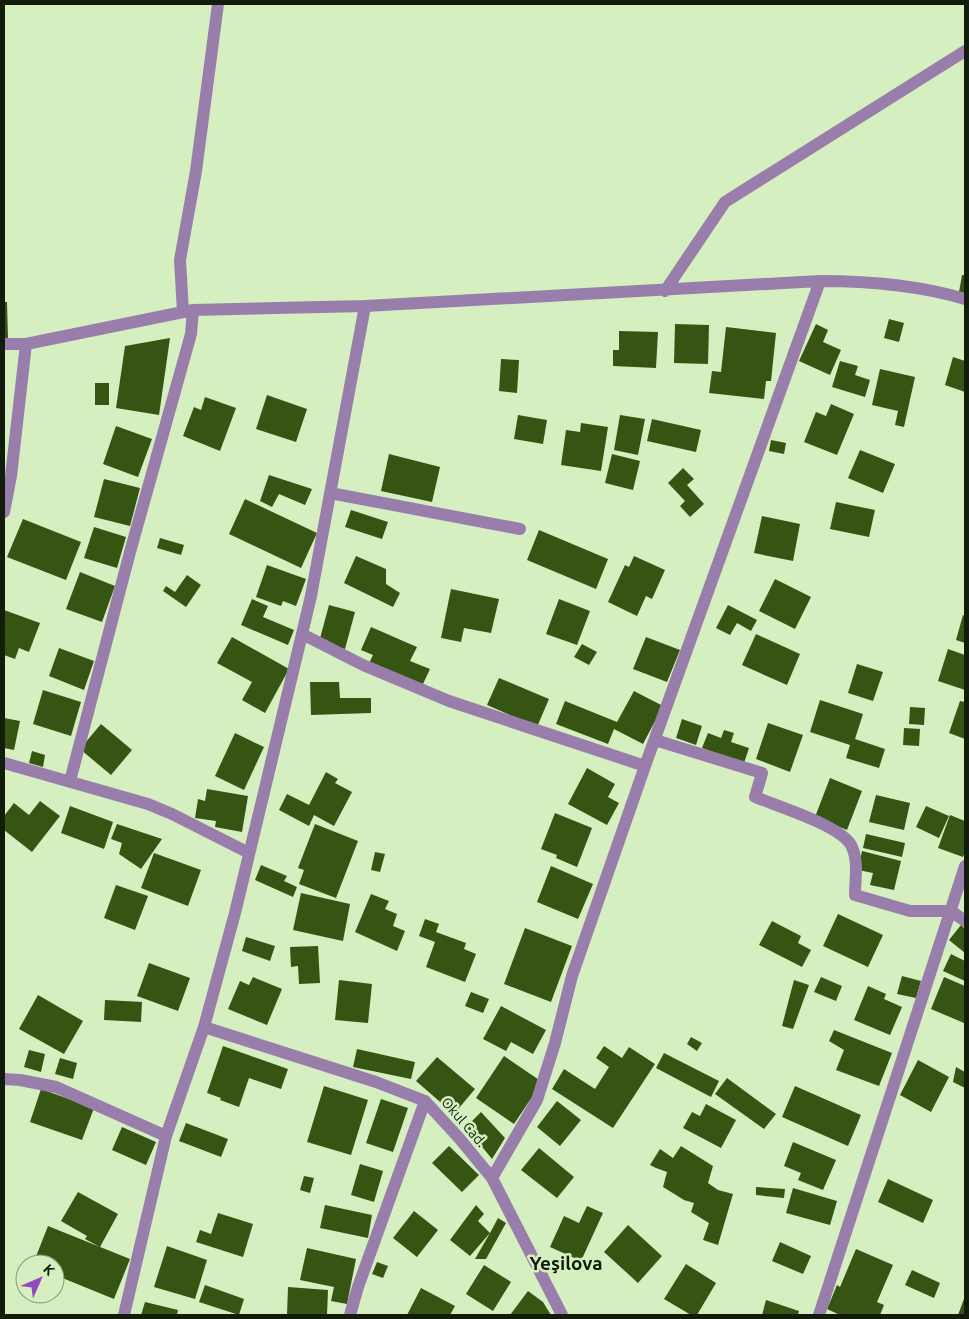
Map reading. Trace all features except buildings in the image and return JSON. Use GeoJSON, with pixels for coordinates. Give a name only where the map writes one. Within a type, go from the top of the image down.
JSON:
{"type":"FeatureCollection","features":[{"type":"Feature","properties":{"kind":"street"},"geometry":{"type":"LineString","coordinates":[[70,781],[130,552],[191,334],[180,260],[197,162],[218,4]]}},
{"type":"Feature","properties":{"kind":"street"},"geometry":{"type":"LineString","coordinates":[[664,291],[725,202],[965,51]]}},
{"type":"Feature","properties":{"kind":"street"},"geometry":{"type":"LineString","coordinates":[[492,1178],[537,1100],[556,1043],[572,976],[645,766],[820,281]]}},
{"type":"Feature","properties":{"kind":"street"},"geometry":{"type":"LineString","coordinates":[[4,344],[26,344],[188,311],[365,306],[820,281],[891,284],[965,299]]}},
{"type":"Feature","properties":{"kind":"street"},"geometry":{"type":"LineString","coordinates":[[124,1315],[166,1136],[204,1028],[302,634],[311,596],[365,306]]}},
{"type":"Feature","properties":{"kind":"street"},"geometry":{"type":"LineString","coordinates":[[4,512],[7,476],[26,344]]}},
{"type":"Feature","properties":{"kind":"street"},"geometry":{"type":"LineString","coordinates":[[330,493],[520,529]]}},
{"type":"Feature","properties":{"kind":"street"},"geometry":{"type":"LineString","coordinates":[[302,634],[363,665],[449,701],[645,766]]}},
{"type":"Feature","properties":{"kind":"street"},"geometry":{"type":"LineString","coordinates":[[655,740],[762,773],[754,798],[808,818],[841,835],[851,845],[856,862],[855,895],[910,911],[951,912],[965,921]]}},
{"type":"Feature","properties":{"kind":"street"},"geometry":{"type":"LineString","coordinates":[[4,764],[148,804],[249,853]]}},
{"type":"Feature","properties":{"kind":"street"},"geometry":{"type":"LineString","coordinates":[[819,1315],[965,866]]}},
{"type":"Feature","properties":{"kind":"street","name":"Okul Cad."},"geometry":{"type":"LineString","coordinates":[[204,1028],[376,1082],[425,1101],[460,1138],[492,1178],[561,1315]]}},
{"type":"Feature","properties":{"kind":"street"},"geometry":{"type":"LineString","coordinates":[[4,1079],[56,1087],[166,1136]]}},
{"type":"Feature","properties":{"kind":"street"},"geometry":{"type":"LineString","coordinates":[[350,1315],[358,1287],[425,1101]]}},
{"type":"Feature","properties":{"kind":"district","name":"Yeşilova"},"geometry":{"type":"Point","coordinates":[566,1263]}}]}
